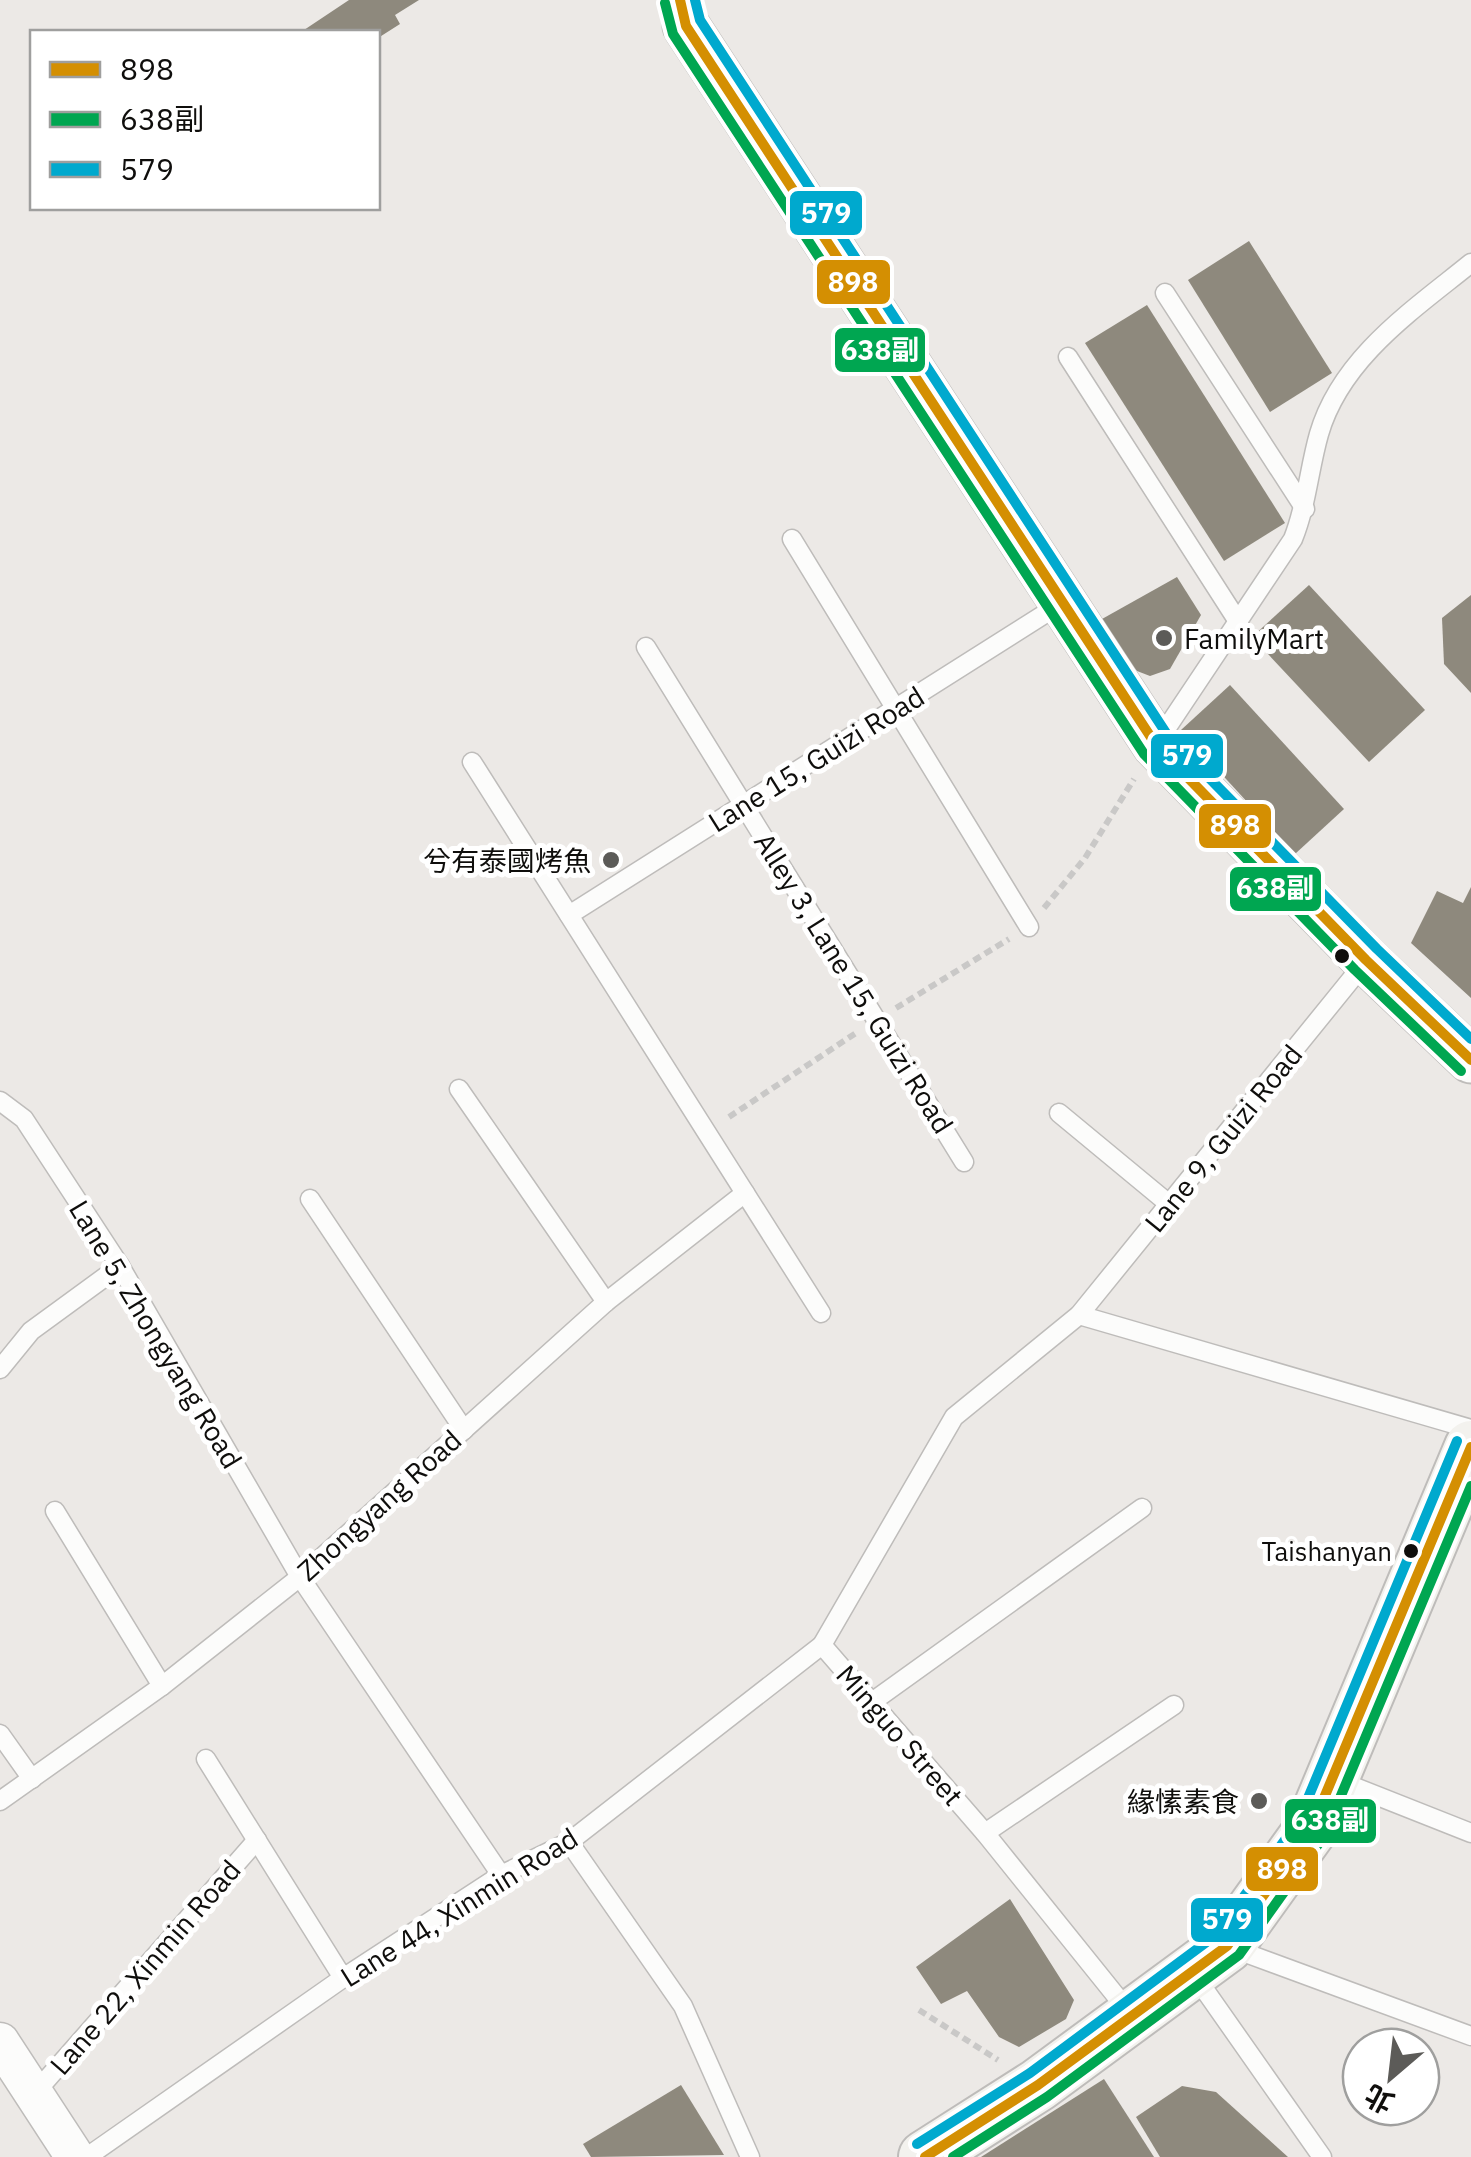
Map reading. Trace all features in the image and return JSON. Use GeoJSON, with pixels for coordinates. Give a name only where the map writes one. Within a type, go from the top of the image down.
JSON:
{"type":"FeatureCollection","features":[{"type":"Feature","properties":{"kind":"main road"},"geometry":{"type":"LineString","coordinates":[[924,2157],[1038,2084],[1209,1959],[1311,1828],[1471,1447]]}},
{"type":"Feature","properties":{"kind":"street"},"geometry":{"type":"LineString","coordinates":[[683,13],[1156,745],[1366,960],[1471,1060]]}},
{"type":"Feature","properties":{"kind":"street"},"geometry":{"type":"LineString","coordinates":[[0,2042],[75,2157]]}},
{"type":"Feature","properties":{"kind":"lane"},"geometry":{"type":"LineString","coordinates":[[1156,745],[1293,538],[1305,510],[1320,433],[1333,399],[1358,363],[1390,330],[1471,264]]}},
{"type":"Feature","properties":{"kind":"lane"},"geometry":{"type":"LineString","coordinates":[[1164,292],[1305,510]]}},
{"type":"Feature","properties":{"kind":"lane"},"geometry":{"type":"LineString","coordinates":[[1068,357],[1239,623]]}},
{"type":"Feature","properties":{"kind":"lane"},"geometry":{"type":"LineString","coordinates":[[792,539],[1029,928]]}},
{"type":"Feature","properties":{"kind":"lane","name":"Lane 15, Guizi Road"},"geometry":{"type":"LineString","coordinates":[[569,915],[1063,602]]}},
{"type":"Feature","properties":{"kind":"lane","name":"Alley 3, Lane 15, Guizi Road"},"geometry":{"type":"LineString","coordinates":[[646,647],[964,1162]]}},
{"type":"Feature","properties":{"kind":"lane"},"geometry":{"type":"LineString","coordinates":[[472,762],[822,1313]]}},
{"type":"Feature","properties":{"kind":"lane","name":"Lane 9, Guizi Road"},"geometry":{"type":"LineString","coordinates":[[1079,1316],[1366,960]]}},
{"type":"Feature","properties":{"kind":"lane"},"geometry":{"type":"LineString","coordinates":[[459,1089],[606,1302]]}},
{"type":"Feature","properties":{"kind":"lane","name":"Lane 5, Zhongyang Road"},"geometry":{"type":"LineString","coordinates":[[0,1101],[24,1120],[120,1266],[300,1577],[500,1875]]}},
{"type":"Feature","properties":{"kind":"lane"},"geometry":{"type":"LineString","coordinates":[[1059,1113],[1169,1204]]}},
{"type":"Feature","properties":{"kind":"lane","name":"Zhongyang Road"},"geometry":{"type":"LineString","coordinates":[[0,1801],[162,1686],[300,1577],[606,1302],[745,1193]]}},
{"type":"Feature","properties":{"kind":"lane"},"geometry":{"type":"LineString","coordinates":[[310,1199],[464,1430]]}},
{"type":"Feature","properties":{"kind":"lane"},"geometry":{"type":"LineString","coordinates":[[0,1369],[31,1331],[120,1266]]}},
{"type":"Feature","properties":{"kind":"lane"},"geometry":{"type":"LineString","coordinates":[[1079,1316],[1471,1429]]}},
{"type":"Feature","properties":{"kind":"lane","name":"Minguo Street"},"geometry":{"type":"LineString","coordinates":[[1079,1316],[954,1417],[822,1645],[985,1833],[1131,2015]]}},
{"type":"Feature","properties":{"kind":"lane"},"geometry":{"type":"LineString","coordinates":[[872,1702],[1142,1508]]}},
{"type":"Feature","properties":{"kind":"lane"},"geometry":{"type":"LineString","coordinates":[[55,1511],[162,1686]]}},
{"type":"Feature","properties":{"kind":"lane","name":"Lane 44, Xinmin Road"},"geometry":{"type":"LineString","coordinates":[[87,2157],[343,1978],[500,1875],[569,1842],[822,1645]]}},
{"type":"Feature","properties":{"kind":"lane"},"geometry":{"type":"LineString","coordinates":[[985,1833],[1174,1704]]}},
{"type":"Feature","properties":{"kind":"lane"},"geometry":{"type":"LineString","coordinates":[[0,1734],[32,1779]]}},
{"type":"Feature","properties":{"kind":"lane"},"geometry":{"type":"LineString","coordinates":[[206,1759],[343,1978]]}},
{"type":"Feature","properties":{"kind":"lane"},"geometry":{"type":"LineString","coordinates":[[1332,1778],[1471,1833]]}},
{"type":"Feature","properties":{"kind":"lane","name":"Lane 22, Xinmin Road"},"geometry":{"type":"LineString","coordinates":[[34,2094],[257,1840]]}},
{"type":"Feature","properties":{"kind":"lane"},"geometry":{"type":"LineString","coordinates":[[569,1842],[682,2006],[750,2157]]}},
{"type":"Feature","properties":{"kind":"lane"},"geometry":{"type":"LineString","coordinates":[[1209,1959],[1471,2036]]}},
{"type":"Feature","properties":{"kind":"lane"},"geometry":{"type":"LineString","coordinates":[[1209,1959],[1322,2157]]}},
{"type":"Feature","properties":{"kind":"path"},"geometry":{"type":"LineString","coordinates":[[707,1132],[876,1020],[1029,928],[1085,858],[1156,745]]}},
{"type":"Feature","properties":{"kind":"path"},"geometry":{"type":"LineString","coordinates":[[919,2010],[1038,2084]]}},
{"type":"Feature","properties":{"kind":"building"},"geometry":{"type":"Polygon","coordinates":[[[349,0],[419,0],[395,15],[400,24],[380,37],[380,30],[304,30],[349,0]]]}},
{"type":"Feature","properties":{"kind":"building"},"geometry":{"type":"Polygon","coordinates":[[[1249,241],[1332,373],[1270,412],[1188,280],[1249,241]]]}},
{"type":"Feature","properties":{"kind":"building"},"geometry":{"type":"Polygon","coordinates":[[[1147,305],[1285,523],[1224,561],[1085,343],[1147,305]]]}},
{"type":"Feature","properties":{"kind":"building"},"geometry":{"type":"Polygon","coordinates":[[[1177,577],[1201,615],[1170,669],[1150,676],[1130,663],[1102,619],[1177,577]]]}},
{"type":"Feature","properties":{"kind":"building"},"geometry":{"type":"Polygon","coordinates":[[[1309,585],[1425,710],[1369,762],[1252,637],[1309,585]]]}},
{"type":"Feature","properties":{"kind":"building"},"geometry":{"type":"Polygon","coordinates":[[[1471,595],[1471,693],[1444,664],[1442,618],[1471,595]]]}},
{"type":"Feature","properties":{"kind":"building"},"geometry":{"type":"Polygon","coordinates":[[[1230,685],[1344,809],[1295,854],[1181,730],[1230,685]]]}},
{"type":"Feature","properties":{"kind":"building"},"geometry":{"type":"Polygon","coordinates":[[[1471,887],[1471,998],[1411,943],[1437,891],[1463,903],[1471,887]]]}},
{"type":"Feature","properties":{"kind":"building"},"geometry":{"type":"Polygon","coordinates":[[[1010,1899],[1074,2000],[1066,2019],[1019,2047],[999,2037],[967,1991],[941,2004],[916,1967],[1010,1899]]]}},
{"type":"Feature","properties":{"kind":"building"},"geometry":{"type":"Polygon","coordinates":[[[1104,2079],[1154,2157],[981,2157],[1104,2079]]]}},
{"type":"Feature","properties":{"kind":"building"},"geometry":{"type":"Polygon","coordinates":[[[681,2085],[724,2155],[591,2157],[583,2144],[681,2085]]]}},
{"type":"Feature","properties":{"kind":"building"},"geometry":{"type":"Polygon","coordinates":[[[1182,2086],[1216,2092],[1288,2157],[1160,2157],[1136,2117],[1182,2086]]]}},
{"type":"Feature","properties":{"kind":"transit line","name":"898"},"geometry":{"type":"LineString","coordinates":[[680,0],[686,26],[1156,745],[1366,960],[1471,1060]]}},
{"type":"Feature","properties":{"kind":"transit line","name":"579"},"geometry":{"type":"LineString","coordinates":[[695,0],[700,20],[1168,736],[1471,1039]]}},
{"type":"Feature","properties":{"kind":"transit line","name":"638副"},"geometry":{"type":"LineString","coordinates":[[665,3],[673,34],[1144,754],[1355,970],[1461,1071]]}},
{"type":"Feature","properties":{"kind":"transit line","name":"579"},"geometry":{"type":"LineString","coordinates":[[917,2144],[1030,2073],[1216,1935],[1298,1822],[1457,1441]]}},
{"type":"Feature","properties":{"kind":"transit line","name":"898"},"geometry":{"type":"LineString","coordinates":[[925,2157],[1038,2085],[1227,1946],[1311,1829],[1471,1447]]}},
{"type":"Feature","properties":{"kind":"transit line","name":"638副"},"geometry":{"type":"LineString","coordinates":[[953,2157],[1047,2097],[1239,1955],[1324,1836],[1471,1486]]}},
{"type":"Feature","properties":{"kind":"place","name":"FamilyMart"},"geometry":{"type":"Point","coordinates":[1164,638]}},
{"type":"Feature","properties":{"kind":"place","name":"兮有泰國烤魚"},"geometry":{"type":"Point","coordinates":[611,860]}},
{"type":"Feature","properties":{"kind":"place","name":"Taishanyan"},"geometry":{"type":"Point","coordinates":[1411,1551]}},
{"type":"Feature","properties":{"kind":"place","name":"緣愫素食"},"geometry":{"type":"Point","coordinates":[1259,1801]}}]}
